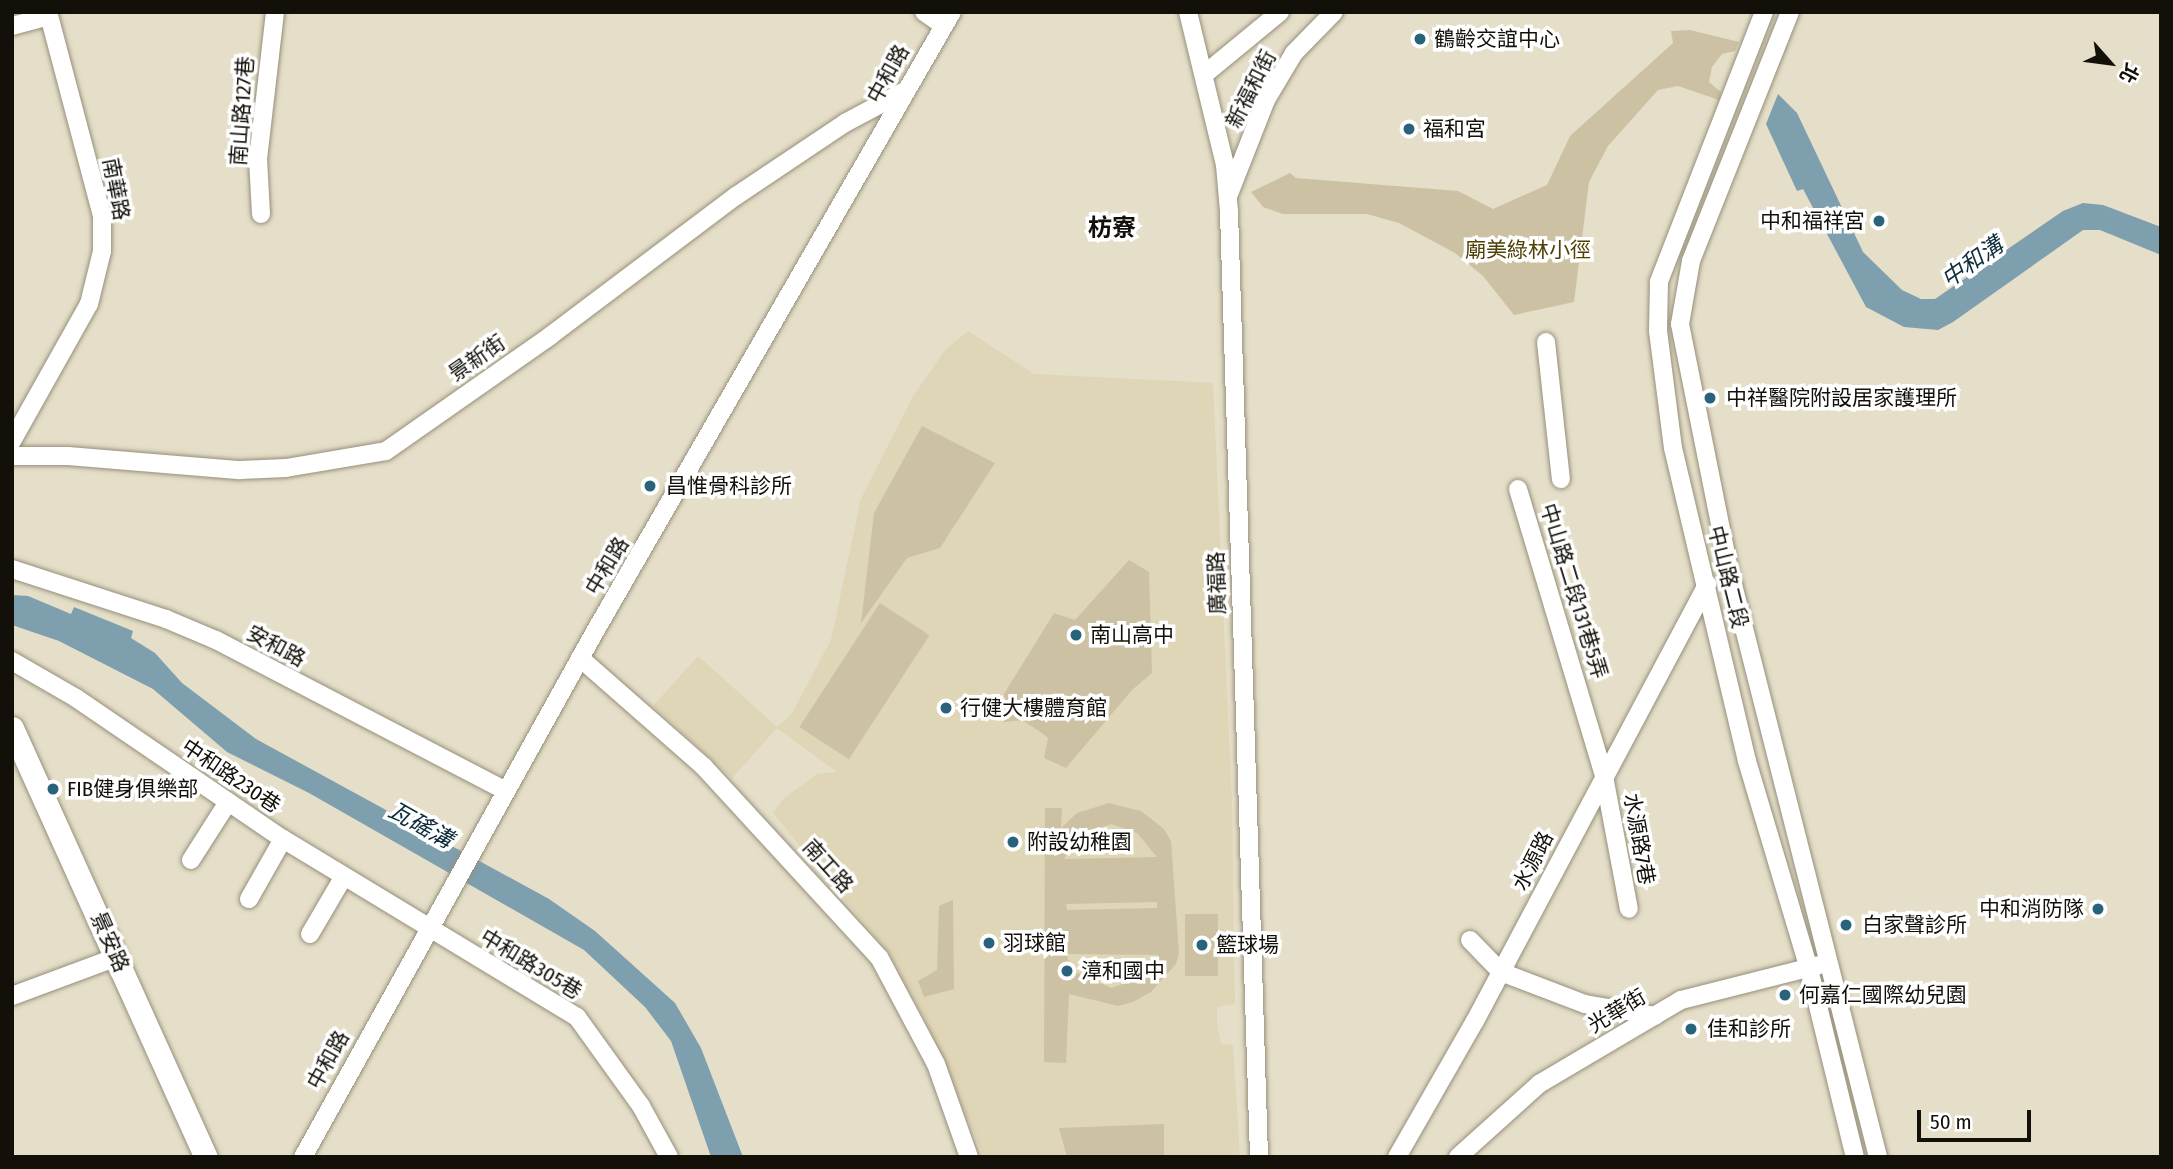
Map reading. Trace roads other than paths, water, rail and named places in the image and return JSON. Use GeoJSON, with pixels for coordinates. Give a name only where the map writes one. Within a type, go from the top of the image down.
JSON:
{"type":"FeatureCollection","features":[{"type":"Feature","properties":{"kind":"main road","name":"景安路"},"geometry":{"type":"LineString","coordinates":[[12,728],[206,1157]]}},
{"type":"Feature","properties":{"kind":"street","name":"南山路127巷"},"geometry":{"type":"LineString","coordinates":[[261,214],[259,146],[275,12]]}},
{"type":"Feature","properties":{"kind":"street"},"geometry":{"type":"LineString","coordinates":[[924,12],[946,18]]}},
{"type":"Feature","properties":{"kind":"street","name":"廣福路"},"geometry":{"type":"LineString","coordinates":[[1188,12],[1206,73],[1227,199],[1259,1157]]}},
{"type":"Feature","properties":{"kind":"street"},"geometry":{"type":"LineString","coordinates":[[1206,73],[1280,12]]}},
{"type":"Feature","properties":{"kind":"street","name":"新福和街"},"geometry":{"type":"LineString","coordinates":[[1227,199],[1266,100],[1294,53],[1334,12]]}},
{"type":"Feature","properties":{"kind":"street","name":"中山路二段"},"geometry":{"type":"LineString","coordinates":[[1764,12],[1659,282],[1658,331],[1673,448],[1747,761],[1809,969],[1855,1157]]}},
{"type":"Feature","properties":{"kind":"street","name":"中山路二段"},"geometry":{"type":"LineString","coordinates":[[1790,12],[1691,261],[1680,324],[1728,565],[1878,1157]]}},
{"type":"Feature","properties":{"kind":"street"},"geometry":{"type":"LineString","coordinates":[[12,26],[49,14]]}},
{"type":"Feature","properties":{"kind":"street","name":"南華路"},"geometry":{"type":"LineString","coordinates":[[12,441],[89,304],[102,251],[102,216],[49,14]]}},
{"type":"Feature","properties":{"kind":"street","name":"中和路"},"geometry":{"type":"LineString","coordinates":[[303,1153],[427,927],[946,18]]}},
{"type":"Feature","properties":{"kind":"street","name":"景新街"},"geometry":{"type":"LineString","coordinates":[[12,456],[68,456],[240,470],[286,468],[386,451],[550,336],[736,196],[845,123],[905,91]]}},
{"type":"Feature","properties":{"kind":"street"},"geometry":{"type":"LineString","coordinates":[[1546,342],[1562,479]]}},
{"type":"Feature","properties":{"kind":"street","name":"中山路二段131巷5弄"},"geometry":{"type":"LineString","coordinates":[[1518,489],[1586,707],[1604,776]]}},
{"type":"Feature","properties":{"kind":"street","name":"安和路"},"geometry":{"type":"LineString","coordinates":[[12,569],[166,619],[216,640],[506,791]]}},
{"type":"Feature","properties":{"kind":"street","name":"水源路"},"geometry":{"type":"LineString","coordinates":[[1397,1157],[1501,972],[1707,584]]}},
{"type":"Feature","properties":{"kind":"street","name":"南工路"},"geometry":{"type":"LineString","coordinates":[[580,658],[704,767],[879,957],[936,1064],[969,1157]]}},
{"type":"Feature","properties":{"kind":"street","name":"中和路230巷"},"geometry":{"type":"LineString","coordinates":[[12,661],[76,698],[283,839],[427,927]]}},
{"type":"Feature","properties":{"kind":"street","name":"水源路7巷"},"geometry":{"type":"LineString","coordinates":[[1604,776],[1629,909]]}},
{"type":"Feature","properties":{"kind":"street"},"geometry":{"type":"LineString","coordinates":[[191,860],[228,802]]}},
{"type":"Feature","properties":{"kind":"street"},"geometry":{"type":"LineString","coordinates":[[249,899],[283,839]]}},
{"type":"Feature","properties":{"kind":"street"},"geometry":{"type":"LineString","coordinates":[[310,934],[344,876]]}},
{"type":"Feature","properties":{"kind":"street","name":"中和路305巷"},"geometry":{"type":"LineString","coordinates":[[427,927],[576,1017],[641,1106],[669,1157]]}},
{"type":"Feature","properties":{"kind":"street"},"geometry":{"type":"LineString","coordinates":[[1470,940],[1501,972],[1585,1003],[1655,1016]]}},
{"type":"Feature","properties":{"kind":"street"},"geometry":{"type":"LineString","coordinates":[[12,996],[117,957]]}},
{"type":"Feature","properties":{"kind":"street","name":"光華街"},"geometry":{"type":"LineString","coordinates":[[1458,1157],[1539,1084],[1681,1000],[1809,969],[1829,961]]}},
{"type":"Feature","properties":{"kind":"street"},"geometry":{"type":"LineString","coordinates":[[289,1157],[342,1081]]}},
{"type":"Feature","properties":{"kind":"water"},"geometry":{"type":"Polygon","coordinates":[[[1778,94],[1797,113],[1863,252],[1902,290],[1921,299],[1935,299],[2063,211],[2083,203],[2103,205],[2161,227],[2161,255],[2100,230],[2083,230],[1953,322],[1938,330],[1904,327],[1866,307],[1803,189],[1797,191],[1766,124],[1778,94]]]}},
{"type":"Feature","properties":{"kind":"water"},"geometry":{"type":"Polygon","coordinates":[[[12,595],[28,596],[71,614],[74,607],[133,631],[131,638],[155,653],[182,683],[256,739],[549,899],[595,931],[675,1003],[701,1048],[743,1157],[711,1157],[671,1041],[645,1007],[584,950],[309,793],[227,752],[153,689],[59,641],[12,625],[12,595]]]}},
{"type":"Feature","properties":{"kind":"place","name":"鶴齡交誼中心"},"geometry":{"type":"Point","coordinates":[1420,39]}},
{"type":"Feature","properties":{"kind":"place","name":"福和宮"},"geometry":{"type":"Point","coordinates":[1409,129]}},
{"type":"Feature","properties":{"kind":"place","name":"中和福祥宮"},"geometry":{"type":"Point","coordinates":[1879,221]}},
{"type":"Feature","properties":{"kind":"place","name":"中祥醫院附設居家護理所"},"geometry":{"type":"Point","coordinates":[1710,398]}},
{"type":"Feature","properties":{"kind":"place","name":"昌惟骨科診所"},"geometry":{"type":"Point","coordinates":[650,486]}},
{"type":"Feature","properties":{"kind":"place","name":"南山高中"},"geometry":{"type":"Point","coordinates":[1076,635]}},
{"type":"Feature","properties":{"kind":"place","name":"行健大樓體育館"},"geometry":{"type":"Point","coordinates":[946,708]}},
{"type":"Feature","properties":{"kind":"place","name":"FIB健身俱樂部"},"geometry":{"type":"Point","coordinates":[53,789]}},
{"type":"Feature","properties":{"kind":"place","name":"附設幼稚園"},"geometry":{"type":"Point","coordinates":[1013,842]}},
{"type":"Feature","properties":{"kind":"place","name":"中和消防隊"},"geometry":{"type":"Point","coordinates":[2098,909]}},
{"type":"Feature","properties":{"kind":"place","name":"白家聲診所"},"geometry":{"type":"Point","coordinates":[1846,925]}},
{"type":"Feature","properties":{"kind":"place","name":"羽球館"},"geometry":{"type":"Point","coordinates":[989,943]}},
{"type":"Feature","properties":{"kind":"place","name":"籃球場"},"geometry":{"type":"Point","coordinates":[1202,945]}},
{"type":"Feature","properties":{"kind":"place","name":"漳和國中"},"geometry":{"type":"Point","coordinates":[1067,971]}},
{"type":"Feature","properties":{"kind":"place","name":"何嘉仁國際幼兒園"},"geometry":{"type":"Point","coordinates":[1785,995]}},
{"type":"Feature","properties":{"kind":"place","name":"佳和診所"},"geometry":{"type":"Point","coordinates":[1691,1029]}},
{"type":"Feature","properties":{"kind":"district","name":"枋寮"},"geometry":{"type":"Point","coordinates":[1112,229]}},
{"type":"Feature","properties":{"kind":"park label","name":"廟美綠林小徑"},"geometry":{"type":"Point","coordinates":[1528,250]}},
{"type":"Feature","properties":{"kind":"water label","name":"中和溝"},"geometry":{"type":"Point","coordinates":[1972,262]}},
{"type":"Feature","properties":{"kind":"water label","name":"瓦磘溝"},"geometry":{"type":"Point","coordinates":[421,825]}}]}
